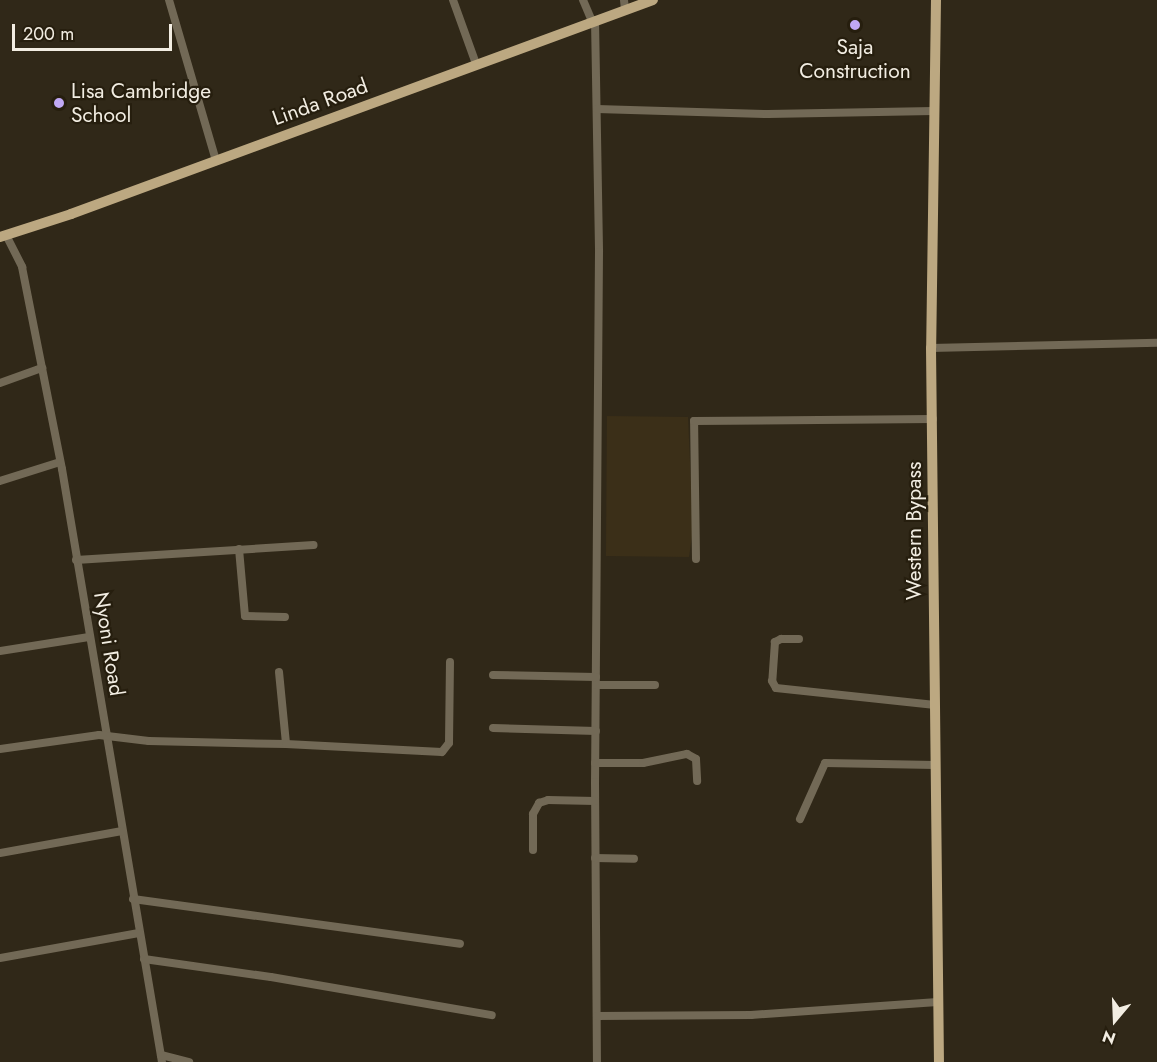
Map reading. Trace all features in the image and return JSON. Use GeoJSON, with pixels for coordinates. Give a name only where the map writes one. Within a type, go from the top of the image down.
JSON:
{"type":"FeatureCollection","features":[{"type":"Feature","properties":{"kind":"main road","name":"Linda Road"},"geometry":{"type":"LineString","coordinates":[[3,236],[216,161],[594,20],[624,5],[653,0]]}},
{"type":"Feature","properties":{"kind":"main road","name":"Western Bypass"},"geometry":{"type":"LineString","coordinates":[[936,0],[932,348],[939,1062]]}},
{"type":"Feature","properties":{"kind":"street"},"geometry":{"type":"LineString","coordinates":[[169,0],[216,161]]}},
{"type":"Feature","properties":{"kind":"street"},"geometry":{"type":"LineString","coordinates":[[453,0],[476,64]]}},
{"type":"Feature","properties":{"kind":"street"},"geometry":{"type":"LineString","coordinates":[[583,0],[594,20],[597,109],[595,764],[597,1062]]}},
{"type":"Feature","properties":{"kind":"street"},"geometry":{"type":"LineString","coordinates":[[597,109],[768,114],[933,111]]}},
{"type":"Feature","properties":{"kind":"street","name":"Nyoni Road"},"geometry":{"type":"LineString","coordinates":[[3,236],[22,267],[42,368],[161,1059]]}},
{"type":"Feature","properties":{"kind":"street"},"geometry":{"type":"LineString","coordinates":[[932,348],[1157,343]]}},
{"type":"Feature","properties":{"kind":"street"},"geometry":{"type":"LineString","coordinates":[[0,383],[42,368]]}},
{"type":"Feature","properties":{"kind":"street"},"geometry":{"type":"LineString","coordinates":[[696,559],[694,421],[933,419]]}},
{"type":"Feature","properties":{"kind":"street"},"geometry":{"type":"LineString","coordinates":[[0,482],[60,462]]}},
{"type":"Feature","properties":{"kind":"street"},"geometry":{"type":"LineString","coordinates":[[76,560],[314,545]]}},
{"type":"Feature","properties":{"kind":"street"},"geometry":{"type":"LineString","coordinates":[[239,549],[245,616],[285,617]]}},
{"type":"Feature","properties":{"kind":"street"},"geometry":{"type":"LineString","coordinates":[[0,651],[89,637]]}},
{"type":"Feature","properties":{"kind":"street"},"geometry":{"type":"LineString","coordinates":[[799,639],[781,639],[774,642],[772,681],[776,688],[935,705]]}},
{"type":"Feature","properties":{"kind":"street"},"geometry":{"type":"LineString","coordinates":[[0,750],[106,735],[149,741],[445,751],[449,743],[450,662]]}},
{"type":"Feature","properties":{"kind":"street"},"geometry":{"type":"LineString","coordinates":[[279,672],[286,744]]}},
{"type":"Feature","properties":{"kind":"street"},"geometry":{"type":"LineString","coordinates":[[493,675],[655,685]]}},
{"type":"Feature","properties":{"kind":"street"},"geometry":{"type":"LineString","coordinates":[[493,728],[596,731]]}},
{"type":"Feature","properties":{"kind":"street"},"geometry":{"type":"LineString","coordinates":[[595,764],[643,764],[687,754],[696,759],[697,781]]}},
{"type":"Feature","properties":{"kind":"street"},"geometry":{"type":"LineString","coordinates":[[800,819],[825,763],[935,765]]}},
{"type":"Feature","properties":{"kind":"street"},"geometry":{"type":"LineString","coordinates":[[533,850],[533,814],[539,803],[548,800],[595,801]]}},
{"type":"Feature","properties":{"kind":"street"},"geometry":{"type":"LineString","coordinates":[[0,853],[122,831]]}},
{"type":"Feature","properties":{"kind":"street"},"geometry":{"type":"LineString","coordinates":[[595,858],[634,859]]}},
{"type":"Feature","properties":{"kind":"street"},"geometry":{"type":"LineString","coordinates":[[133,899],[460,944]]}},
{"type":"Feature","properties":{"kind":"street"},"geometry":{"type":"LineString","coordinates":[[0,958],[139,933]]}},
{"type":"Feature","properties":{"kind":"street"},"geometry":{"type":"LineString","coordinates":[[144,959],[271,977],[492,1015]]}},
{"type":"Feature","properties":{"kind":"street"},"geometry":{"type":"LineString","coordinates":[[597,1016],[751,1015],[938,1002]]}},
{"type":"Feature","properties":{"kind":"street"},"geometry":{"type":"LineString","coordinates":[[161,1059],[189,1062]]}},
{"type":"Feature","properties":{"kind":"shaded area"},"geometry":{"type":"Polygon","coordinates":[[[607,416],[688,417],[693,530],[689,557],[606,556],[607,416]]]}},
{"type":"Feature","properties":{"kind":"place","name":"Saja Construction"},"geometry":{"type":"Point","coordinates":[855,25]}},
{"type":"Feature","properties":{"kind":"place","name":"Lisa Cambridge School"},"geometry":{"type":"Point","coordinates":[59,103]}}]}
